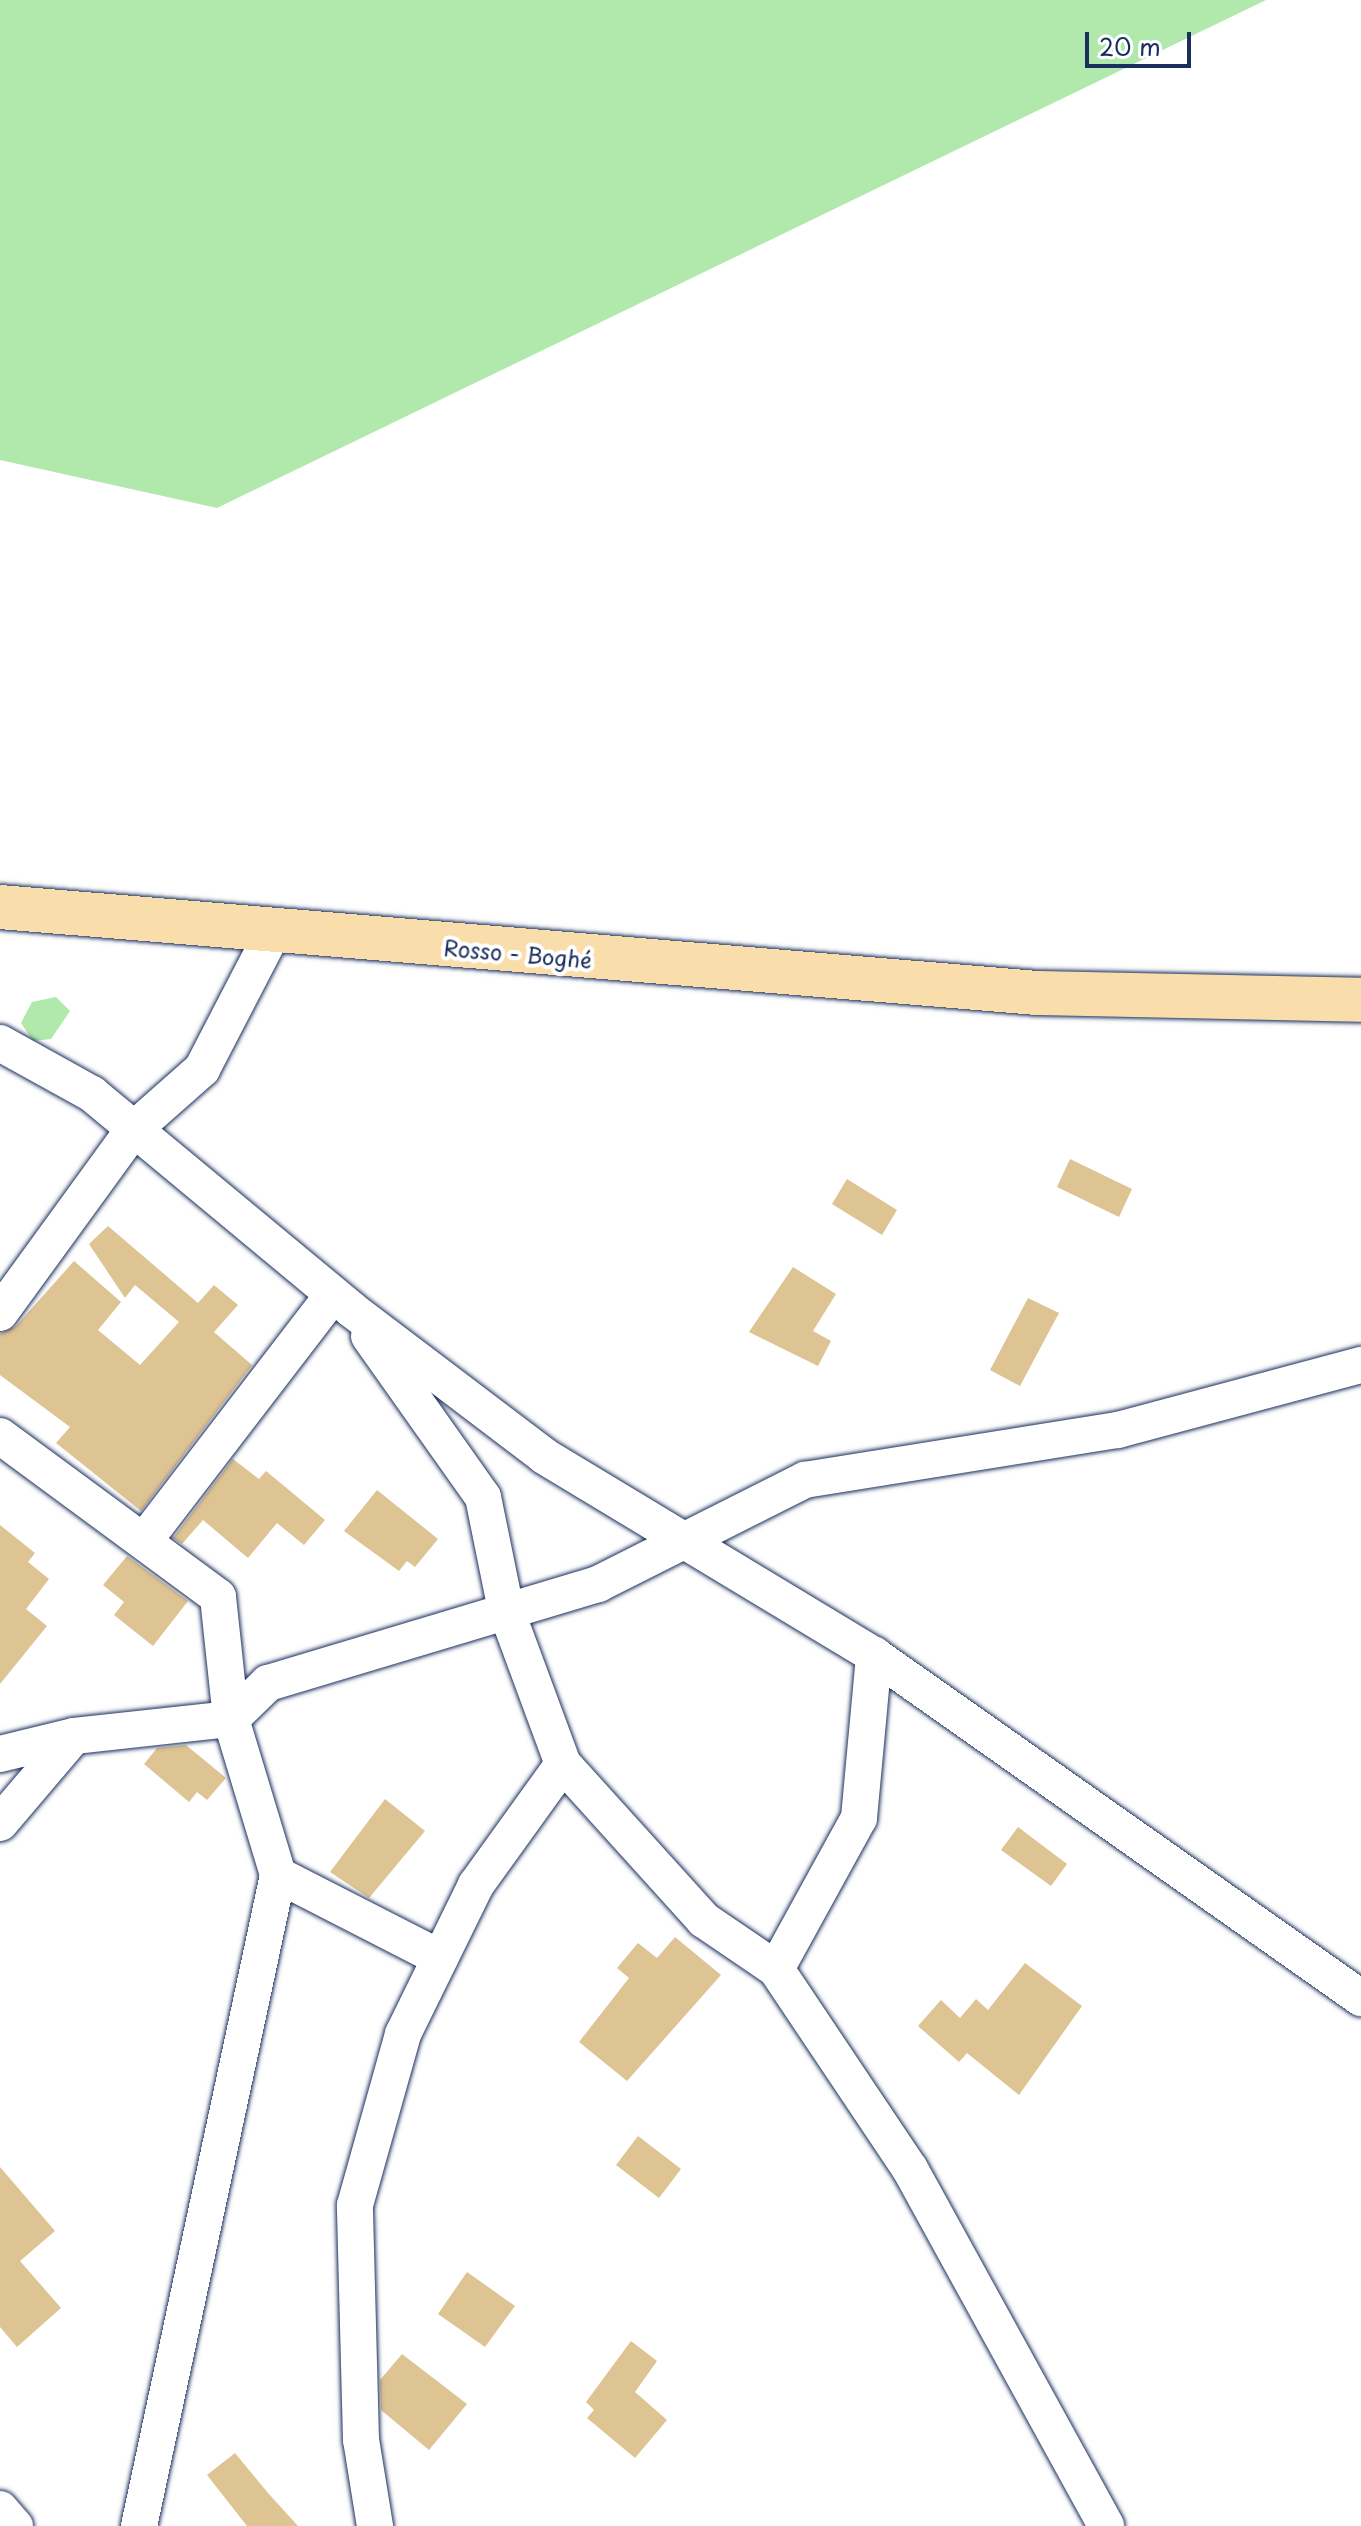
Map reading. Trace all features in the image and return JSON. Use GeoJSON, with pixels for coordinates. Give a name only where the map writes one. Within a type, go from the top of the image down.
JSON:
{"type":"FeatureCollection","features":[{"type":"Feature","properties":{"kind":"highway","name":"Rosso - Boghé"},"geometry":{"type":"LineString","coordinates":[[0,907],[1037,993],[1361,1000]]}},
{"type":"Feature","properties":{"kind":"street"},"geometry":{"type":"LineString","coordinates":[[0,1313],[132,1131],[202,1069],[273,932]]}},
{"type":"Feature","properties":{"kind":"street"},"geometry":{"type":"LineString","coordinates":[[0,1043],[92,1094],[132,1131],[342,1302],[544,1456],[874,1655],[1361,1998]]}},
{"type":"Feature","properties":{"kind":"street"},"geometry":{"type":"LineString","coordinates":[[144,1541],[342,1302]]}},
{"type":"Feature","properties":{"kind":"street"},"geometry":{"type":"LineString","coordinates":[[342,1302],[483,1497],[506,1610],[563,1764],[704,1920],[776,1969],[910,2169],[1106,2526]]}},
{"type":"Feature","properties":{"kind":"street"},"geometry":{"type":"LineString","coordinates":[[0,1754],[74,1736],[231,1719],[268,1683],[598,1584],[805,1480],[1118,1430],[1361,1365]]}},
{"type":"Feature","properties":{"kind":"street"},"geometry":{"type":"LineString","coordinates":[[0,1436],[218,1597],[231,1719],[278,1875],[139,2526]]}},
{"type":"Feature","properties":{"kind":"street"},"geometry":{"type":"LineString","coordinates":[[776,1969],[859,1818],[874,1655]]}},
{"type":"Feature","properties":{"kind":"street"},"geometry":{"type":"LineString","coordinates":[[0,1823],[74,1736]]}},
{"type":"Feature","properties":{"kind":"street"},"geometry":{"type":"LineString","coordinates":[[375,2526],[361,2440],[355,2205],[403,2034],[476,1885],[563,1764]]}},
{"type":"Feature","properties":{"kind":"street"},"geometry":{"type":"LineString","coordinates":[[278,1875],[440,1958]]}},
{"type":"Feature","properties":{"kind":"street"},"geometry":{"type":"LineString","coordinates":[[0,2509],[15,2526]]}},
{"type":"Feature","properties":{"kind":"green space"},"geometry":{"type":"Polygon","coordinates":[[[0,0],[1266,0],[217,508],[0,460],[0,0]]]}},
{"type":"Feature","properties":{"kind":"green space"},"geometry":{"type":"Polygon","coordinates":[[[56,997],[70,1011],[51,1039],[33,1041],[21,1023],[32,1002],[56,997]]]}},
{"type":"Feature","properties":{"kind":"building"},"geometry":{"type":"Polygon","coordinates":[[[1070,1159],[1132,1189],[1119,1217],[1057,1187],[1070,1159]]]}},
{"type":"Feature","properties":{"kind":"building"},"geometry":{"type":"Polygon","coordinates":[[[847,1179],[897,1210],[882,1235],[832,1204],[847,1179]]]}},
{"type":"Feature","properties":{"kind":"building"},"geometry":{"type":"Polygon","coordinates":[[[108,1226],[198,1303],[214,1285],[238,1305],[214,1332],[252,1365],[141,1511],[56,1443],[70,1427],[0,1375],[0,1334],[16,1326],[74,1261],[121,1302],[98,1330],[140,1365],[179,1322],[135,1285],[125,1298],[89,1244],[108,1226]]]}},
{"type":"Feature","properties":{"kind":"building"},"geometry":{"type":"Polygon","coordinates":[[[793,1267],[836,1294],[813,1331],[831,1341],[818,1366],[749,1332],[793,1267]]]}},
{"type":"Feature","properties":{"kind":"building"},"geometry":{"type":"Polygon","coordinates":[[[1028,1298],[1059,1313],[1020,1386],[990,1370],[1028,1298]]]}},
{"type":"Feature","properties":{"kind":"building"},"geometry":{"type":"Polygon","coordinates":[[[233,1459],[259,1479],[266,1471],[325,1520],[304,1545],[277,1523],[248,1558],[203,1520],[182,1544],[173,1538],[233,1459]]]}},
{"type":"Feature","properties":{"kind":"building"},"geometry":{"type":"Polygon","coordinates":[[[377,1490],[438,1539],[415,1567],[407,1561],[399,1571],[344,1531],[377,1490]]]}},
{"type":"Feature","properties":{"kind":"building"},"geometry":{"type":"Polygon","coordinates":[[[0,1525],[35,1553],[28,1562],[49,1579],[26,1609],[47,1626],[0,1684],[0,1525]]]}},
{"type":"Feature","properties":{"kind":"building"},"geometry":{"type":"Polygon","coordinates":[[[127,1556],[188,1601],[153,1646],[114,1615],[124,1602],[103,1585],[127,1556]]]}},
{"type":"Feature","properties":{"kind":"building"},"geometry":{"type":"Polygon","coordinates":[[[186,1745],[226,1778],[207,1800],[197,1792],[189,1802],[144,1764],[157,1748],[186,1745]]]}},
{"type":"Feature","properties":{"kind":"building"},"geometry":{"type":"Polygon","coordinates":[[[385,1799],[425,1831],[369,1898],[330,1872],[385,1799]]]}},
{"type":"Feature","properties":{"kind":"building"},"geometry":{"type":"Polygon","coordinates":[[[1018,1827],[1067,1864],[1051,1886],[1001,1850],[1018,1827]]]}},
{"type":"Feature","properties":{"kind":"building"},"geometry":{"type":"Polygon","coordinates":[[[675,1937],[721,1975],[627,2081],[579,2042],[629,1978],[617,1968],[638,1943],[657,1958],[675,1937]]]}},
{"type":"Feature","properties":{"kind":"building"},"geometry":{"type":"Polygon","coordinates":[[[1025,1963],[1082,2006],[1019,2095],[967,2053],[959,2062],[918,2026],[941,2000],[960,2018],[976,1999],[988,2010],[1025,1963]]]}},
{"type":"Feature","properties":{"kind":"building"},"geometry":{"type":"Polygon","coordinates":[[[638,2136],[681,2169],[659,2198],[616,2165],[638,2136]]]}},
{"type":"Feature","properties":{"kind":"building"},"geometry":{"type":"Polygon","coordinates":[[[0,2167],[55,2231],[20,2261],[61,2308],[17,2347],[0,2327],[0,2167]]]}},
{"type":"Feature","properties":{"kind":"building"},"geometry":{"type":"Polygon","coordinates":[[[467,2272],[515,2306],[485,2347],[438,2314],[467,2272]]]}},
{"type":"Feature","properties":{"kind":"building"},"geometry":{"type":"Polygon","coordinates":[[[631,2341],[657,2361],[635,2392],[667,2420],[635,2458],[587,2418],[594,2410],[586,2402],[631,2341]]]}},
{"type":"Feature","properties":{"kind":"building"},"geometry":{"type":"Polygon","coordinates":[[[402,2354],[467,2404],[429,2450],[381,2410],[380,2380],[402,2354]]]}},
{"type":"Feature","properties":{"kind":"building"},"geometry":{"type":"Polygon","coordinates":[[[235,2453],[298,2526],[247,2526],[207,2475],[235,2453]]]}}]}
